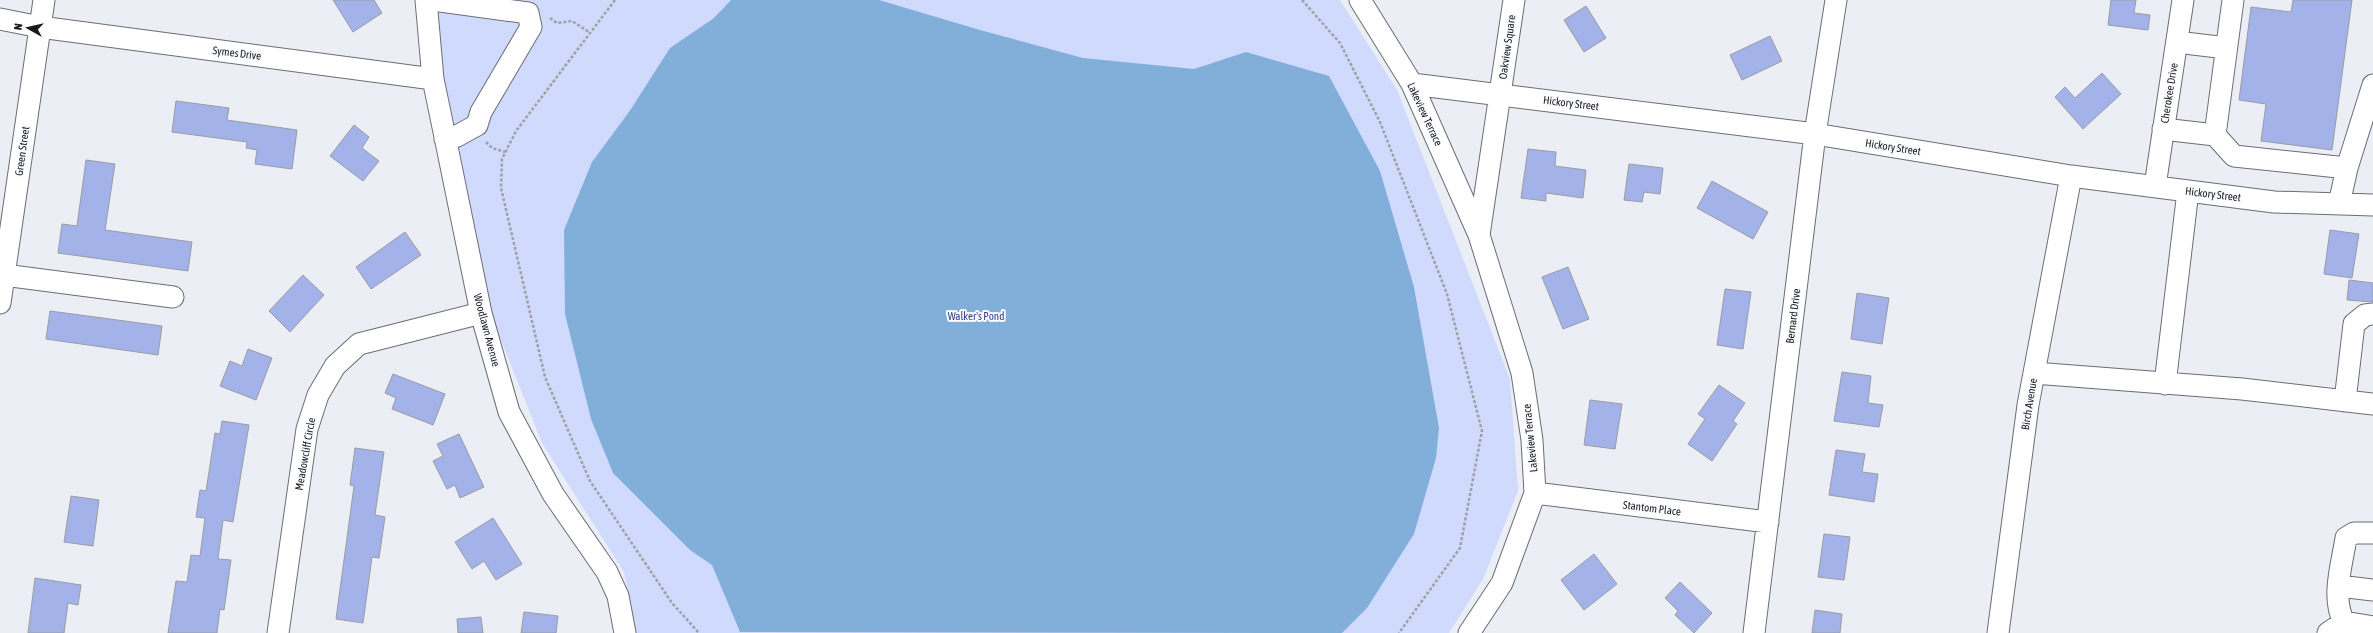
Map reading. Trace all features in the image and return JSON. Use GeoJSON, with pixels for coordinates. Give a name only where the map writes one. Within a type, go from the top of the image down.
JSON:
{"type":"FeatureCollection","features":[{"type":"Feature","properties":{"kind":"street","name":"Green Street"},"geometry":{"type":"LineString","coordinates":[[0,303],[44,0]]}},
{"type":"Feature","properties":{"kind":"street","name":"Woodlawn Avenue"},"geometry":{"type":"LineString","coordinates":[[426,0],[433,79],[445,139],[481,313],[510,412],[552,494],[606,572],[618,596],[625,633]]}},
{"type":"Feature","properties":{"kind":"street"},"geometry":{"type":"LineString","coordinates":[[433,0],[528,13],[531,27],[481,112],[478,125],[457,136],[445,139]]}},
{"type":"Feature","properties":{"kind":"street","name":"Lakeview Terrace"},"geometry":{"type":"LineString","coordinates":[[1360,0],[1412,84],[1479,235],[1522,372],[1532,440],[1535,493],[1502,583],[1469,633]]}},
{"type":"Feature","properties":{"kind":"street","name":"Oakview Square"},"geometry":{"type":"LineString","coordinates":[[1501,94],[1514,0]]}},
{"type":"Feature","properties":{"kind":"street","name":"Bernard Drive"},"geometry":{"type":"LineString","coordinates":[[1754,633],[1815,134],[1836,0]]}},
{"type":"Feature","properties":{"kind":"street","name":"Cherokee Drive"},"geometry":{"type":"LineString","coordinates":[[2155,186],[2183,0]]}},
{"type":"Feature","properties":{"kind":"street"},"geometry":{"type":"LineString","coordinates":[[2215,135],[2233,0]]}},
{"type":"Feature","properties":{"kind":"street","name":"Symes Drive"},"geometry":{"type":"LineString","coordinates":[[0,19],[40,28],[433,79]]}},
{"type":"Feature","properties":{"kind":"street"},"geometry":{"type":"LineString","coordinates":[[2177,42],[2226,48]]}},
{"type":"Feature","properties":{"kind":"street","name":"Hickory Street"},"geometry":{"type":"LineString","coordinates":[[1412,84],[1815,134],[2071,176],[2155,186],[2188,192],[2274,202],[2373,206]]}},
{"type":"Feature","properties":{"kind":"street"},"geometry":{"type":"LineString","coordinates":[[2339,204],[2348,164],[2373,90]]}},
{"type":"Feature","properties":{"kind":"street","name":"Lakeview Terrace"},"geometry":{"type":"LineString","coordinates":[[1479,235],[1501,94]]}},
{"type":"Feature","properties":{"kind":"street"},"geometry":{"type":"LineString","coordinates":[[2163,130],[2215,135],[2234,156],[2250,158],[2260,148],[2348,164]]}},
{"type":"Feature","properties":{"kind":"street","name":"Birch Avenue"},"geometry":{"type":"LineString","coordinates":[[1998,633],[2034,373],[2071,176]]}},
{"type":"Feature","properties":{"kind":"street"},"geometry":{"type":"LineString","coordinates":[[2165,384],[2188,192]]}},
{"type":"Feature","properties":{"kind":"street"},"geometry":{"type":"LineString","coordinates":[[4,275],[173,297]]}},
{"type":"Feature","properties":{"kind":"street","name":"Meadowcliff Circle"},"geometry":{"type":"LineString","coordinates":[[278,633],[307,429],[318,395],[335,366],[359,344],[481,313]]}},
{"type":"Feature","properties":{"kind":"street"},"geometry":{"type":"LineString","coordinates":[[2345,401],[2354,324],[2365,315],[2373,314]]}},
{"type":"Feature","properties":{"kind":"street"},"geometry":{"type":"LineString","coordinates":[[2034,373],[2242,389],[2373,404]]}},
{"type":"Feature","properties":{"kind":"street","name":"Stantom Place"},"geometry":{"type":"LineString","coordinates":[[1535,493],[1768,522]]}},
{"type":"Feature","properties":{"kind":"street"},"geometry":{"type":"LineString","coordinates":[[2373,533],[2354,533],[2346,538],[2337,601],[2339,614],[2336,628],[2373,627]]}},
{"type":"Feature","properties":{"kind":"street"},"geometry":{"type":"LineString","coordinates":[[2339,586],[2373,590]]}},
{"type":"Feature","properties":{"kind":"path"},"geometry":{"type":"LineString","coordinates":[[615,0],[589,32],[516,130],[502,159],[501,188],[545,377],[590,481],[672,603],[699,633]]}},
{"type":"Feature","properties":{"kind":"path"},"geometry":{"type":"LineString","coordinates":[[1302,0],[1340,43],[1380,122],[1447,294],[1482,431],[1460,548],[1399,633]]}},
{"type":"Feature","properties":{"kind":"path"},"geometry":{"type":"LineString","coordinates":[[529,21],[550,18],[557,23],[572,22],[589,32]]}},
{"type":"Feature","properties":{"kind":"green space","name":"Walker's Pond"},"geometry":{"type":"Polygon","coordinates":[[[435,0],[1340,0],[1397,90],[1510,379],[1518,491],[1483,579],[1449,633],[633,633],[633,617],[624,572],[542,443],[486,302],[440,66],[435,0]]]}},
{"type":"Feature","properties":{"kind":"shaded area","name":"Walker's Pond"},"geometry":{"type":"Polygon","coordinates":[[[731,0],[879,0],[980,30],[1083,58],[1194,69],[1246,52],[1329,76],[1380,171],[1414,287],[1439,428],[1436,458],[1414,534],[1367,608],[1342,633],[740,632],[712,565],[690,550],[613,473],[591,419],[565,314],[564,230],[592,162],[629,112],[670,48],[714,18],[731,0]]]}},
{"type":"Feature","properties":{"kind":"building"},"geometry":{"type":"Polygon","coordinates":[[[333,0],[374,0],[382,13],[353,32],[333,0]]]}},
{"type":"Feature","properties":{"kind":"building"},"geometry":{"type":"Polygon","coordinates":[[[2111,0],[2136,0],[2134,13],[2150,15],[2148,30],[2108,25],[2111,0]]]}},
{"type":"Feature","properties":{"kind":"building"},"geometry":{"type":"Polygon","coordinates":[[[2293,0],[2352,0],[2332,150],[2261,141],[2266,104],[2239,100],[2251,7],[2291,12],[2293,0]]]}},
{"type":"Feature","properties":{"kind":"building"},"geometry":{"type":"Polygon","coordinates":[[[1586,6],[1606,38],[1584,52],[1564,20],[1586,6]]]}},
{"type":"Feature","properties":{"kind":"building"},"geometry":{"type":"Polygon","coordinates":[[[1770,36],[1782,61],[1742,80],[1730,55],[1770,36]]]}},
{"type":"Feature","properties":{"kind":"building"},"geometry":{"type":"Polygon","coordinates":[[[2102,73],[2121,94],[2083,129],[2055,97],[2065,87],[2075,98],[2102,73]]]}},
{"type":"Feature","properties":{"kind":"building"},"geometry":{"type":"Polygon","coordinates":[[[176,101],[229,108],[227,120],[297,130],[292,169],[255,164],[257,150],[246,148],[247,142],[172,132],[176,101]]]}},
{"type":"Feature","properties":{"kind":"building"},"geometry":{"type":"Polygon","coordinates":[[[354,125],[369,137],[362,148],[379,161],[363,181],[330,156],[354,125]]]}},
{"type":"Feature","properties":{"kind":"building"},"geometry":{"type":"Polygon","coordinates":[[[1528,149],[1556,152],[1555,166],[1586,170],[1583,198],[1546,193],[1546,201],[1521,198],[1528,149]]]}},
{"type":"Feature","properties":{"kind":"building"},"geometry":{"type":"Polygon","coordinates":[[[86,160],[115,164],[105,230],[192,242],[188,271],[58,253],[62,224],[77,226],[86,160]]]}},
{"type":"Feature","properties":{"kind":"building"},"geometry":{"type":"Polygon","coordinates":[[[1629,164],[1663,168],[1660,194],[1644,192],[1642,202],[1624,200],[1629,164]]]}},
{"type":"Feature","properties":{"kind":"building"},"geometry":{"type":"Polygon","coordinates":[[[1712,181],[1768,212],[1753,239],[1697,208],[1712,181]]]}},
{"type":"Feature","properties":{"kind":"building"},"geometry":{"type":"Polygon","coordinates":[[[2330,230],[2359,234],[2352,278],[2324,274],[2330,230]]]}},
{"type":"Feature","properties":{"kind":"building"},"geometry":{"type":"Polygon","coordinates":[[[405,232],[421,255],[371,289],[356,267],[405,232]]]}},
{"type":"Feature","properties":{"kind":"building"},"geometry":{"type":"Polygon","coordinates":[[[1568,267],[1589,319],[1563,329],[1542,277],[1568,267]]]}},
{"type":"Feature","properties":{"kind":"building"},"geometry":{"type":"Polygon","coordinates":[[[303,275],[324,295],[290,332],[269,311],[303,275]]]}},
{"type":"Feature","properties":{"kind":"building"},"geometry":{"type":"Polygon","coordinates":[[[2349,280],[2373,283],[2373,302],[2347,300],[2349,280]]]}},
{"type":"Feature","properties":{"kind":"building"},"geometry":{"type":"Polygon","coordinates":[[[1725,289],[1751,292],[1743,349],[1717,345],[1725,289]]]}},
{"type":"Feature","properties":{"kind":"building"},"geometry":{"type":"Polygon","coordinates":[[[1857,293],[1889,298],[1882,344],[1851,339],[1857,293]]]}},
{"type":"Feature","properties":{"kind":"building"},"geometry":{"type":"Polygon","coordinates":[[[50,311],[162,326],[158,355],[46,339],[50,311]]]}},
{"type":"Feature","properties":{"kind":"building"},"geometry":{"type":"Polygon","coordinates":[[[248,349],[272,358],[256,400],[220,386],[230,361],[242,366],[248,349]]]}},
{"type":"Feature","properties":{"kind":"building"},"geometry":{"type":"Polygon","coordinates":[[[1842,372],[1871,376],[1868,403],[1883,405],[1879,427],[1834,421],[1842,372]]]}},
{"type":"Feature","properties":{"kind":"building"},"geometry":{"type":"Polygon","coordinates":[[[393,374],[445,394],[433,425],[392,409],[396,398],[385,393],[393,374]]]}},
{"type":"Feature","properties":{"kind":"building"},"geometry":{"type":"Polygon","coordinates":[[[1719,385],[1745,403],[1733,421],[1737,424],[1712,461],[1688,444],[1705,419],[1698,414],[1719,385]]]}},
{"type":"Feature","properties":{"kind":"building"},"geometry":{"type":"Polygon","coordinates":[[[1590,400],[1622,404],[1615,449],[1584,445],[1590,400]]]}},
{"type":"Feature","properties":{"kind":"building"},"geometry":{"type":"Polygon","coordinates":[[[222,421],[249,425],[233,522],[223,520],[218,559],[231,560],[224,610],[220,609],[217,633],[168,633],[176,581],[187,582],[191,555],[200,556],[205,518],[196,517],[200,490],[206,491],[215,433],[220,434],[222,421]]]}},
{"type":"Feature","properties":{"kind":"building"},"geometry":{"type":"Polygon","coordinates":[[[459,434],[484,487],[460,498],[455,485],[447,489],[433,461],[443,456],[437,444],[459,434]]]}},
{"type":"Feature","properties":{"kind":"building"},"geometry":{"type":"Polygon","coordinates":[[[355,448],[384,452],[375,515],[385,517],[379,558],[372,557],[363,623],[336,619],[354,486],[350,485],[355,448]]]}},
{"type":"Feature","properties":{"kind":"building"},"geometry":{"type":"Polygon","coordinates":[[[1836,450],[1865,454],[1862,472],[1878,474],[1874,502],[1829,495],[1836,450]]]}},
{"type":"Feature","properties":{"kind":"building"},"geometry":{"type":"Polygon","coordinates":[[[71,496],[99,500],[93,546],[64,542],[71,496]]]}},
{"type":"Feature","properties":{"kind":"building"},"geometry":{"type":"Polygon","coordinates":[[[493,518],[522,564],[496,580],[484,561],[472,569],[455,542],[493,518]]]}},
{"type":"Feature","properties":{"kind":"building"},"geometry":{"type":"Polygon","coordinates":[[[1824,534],[1850,537],[1844,580],[1818,577],[1824,534]]]}},
{"type":"Feature","properties":{"kind":"building"},"geometry":{"type":"Polygon","coordinates":[[[1594,554],[1617,584],[1584,610],[1561,580],[1594,554]]]}},
{"type":"Feature","properties":{"kind":"building"},"geometry":{"type":"Polygon","coordinates":[[[35,578],[81,585],[78,605],[68,603],[64,633],[28,633],[35,578]]]}},
{"type":"Feature","properties":{"kind":"building"},"geometry":{"type":"Polygon","coordinates":[[[1680,582],[1712,613],[1694,633],[1675,615],[1678,611],[1665,598],[1680,582]]]}},
{"type":"Feature","properties":{"kind":"building"},"geometry":{"type":"Polygon","coordinates":[[[1815,610],[1842,614],[1840,633],[1812,633],[1815,610]]]}},
{"type":"Feature","properties":{"kind":"building"},"geometry":{"type":"Polygon","coordinates":[[[524,612],[558,616],[556,633],[521,633],[524,612]]]}},
{"type":"Feature","properties":{"kind":"building"},"geometry":{"type":"Polygon","coordinates":[[[481,617],[483,633],[458,633],[457,619],[481,617]]]}}]}
